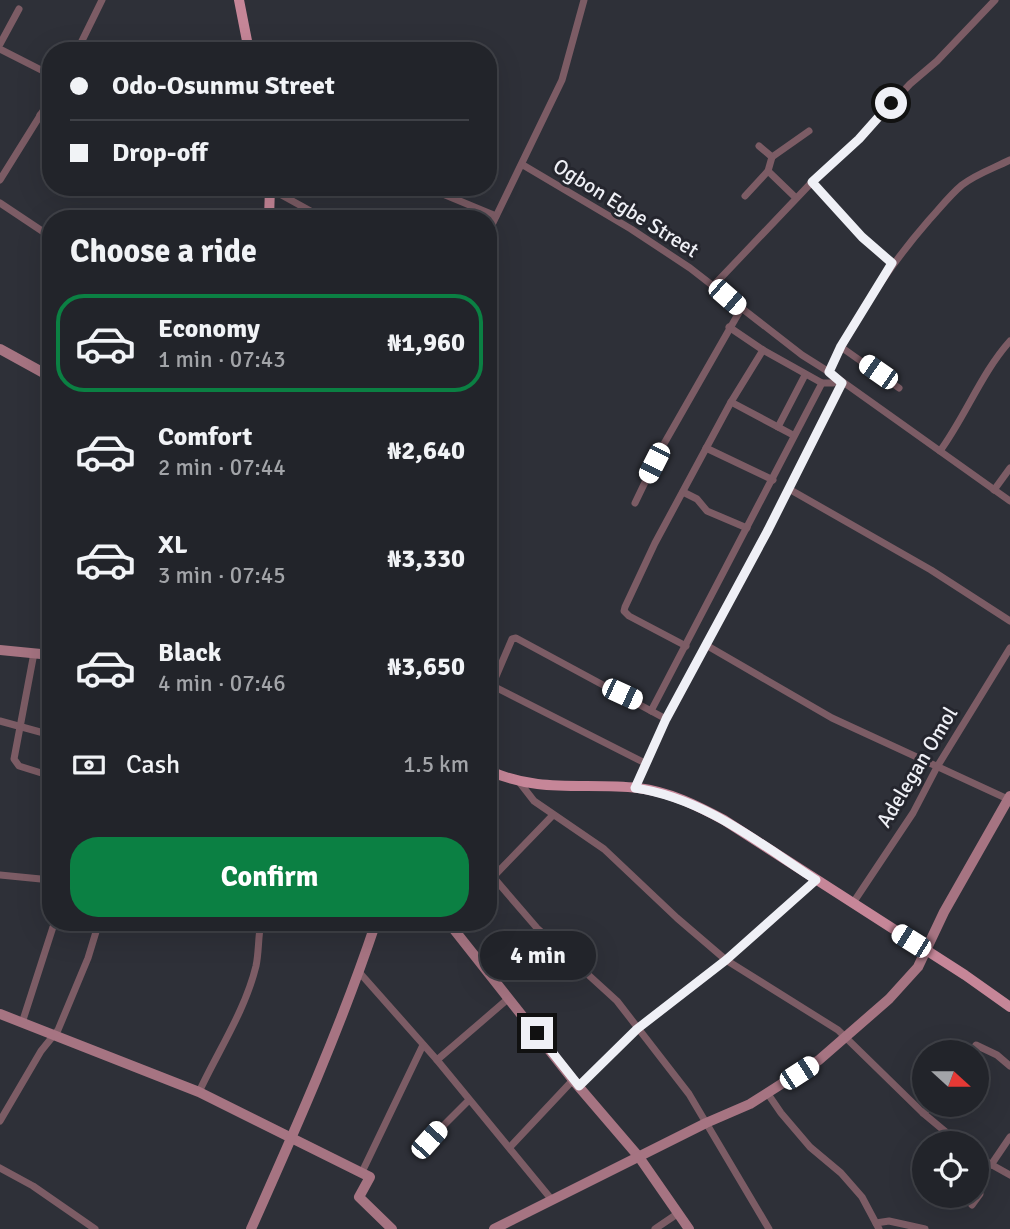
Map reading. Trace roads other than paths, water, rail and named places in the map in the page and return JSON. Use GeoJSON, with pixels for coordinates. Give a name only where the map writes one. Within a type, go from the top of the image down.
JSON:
{"type":"FeatureCollection","features":[{"type":"Feature","properties":{"kind":"main road"},"geometry":{"type":"LineString","coordinates":[[239,0],[247,42]]}},
{"type":"Feature","properties":{"kind":"main road"},"geometry":{"type":"LineString","coordinates":[[497,774],[520,783],[635,788],[681,799],[724,820],[1010,1007]]}},
{"type":"Feature","properties":{"kind":"street"},"geometry":{"type":"LineString","coordinates":[[81,42],[102,0]]}},
{"type":"Feature","properties":{"kind":"street"},"geometry":{"type":"LineString","coordinates":[[497,214],[562,80],[584,0]]}},
{"type":"Feature","properties":{"kind":"street"},"geometry":{"type":"LineString","coordinates":[[714,285],[796,198],[859,139],[909,84],[995,0]]}},
{"type":"Feature","properties":{"kind":"street"},"geometry":{"type":"LineString","coordinates":[[0,44],[19,9]]}},
{"type":"Feature","properties":{"kind":"street"},"geometry":{"type":"LineString","coordinates":[[0,50],[42,71]]}},
{"type":"Feature","properties":{"kind":"street"},"geometry":{"type":"LineString","coordinates":[[0,180],[42,112]]}},
{"type":"Feature","properties":{"kind":"street"},"geometry":{"type":"LineString","coordinates":[[745,195],[768,171],[772,157],[809,131]]}},
{"type":"Feature","properties":{"kind":"street"},"geometry":{"type":"LineString","coordinates":[[759,146],[772,157]]}},
{"type":"Feature","properties":{"kind":"street"},"geometry":{"type":"LineString","coordinates":[[829,372],[841,346],[892,263],[961,186],[973,177],[1010,160]]}},
{"type":"Feature","properties":{"kind":"street","name":"Ogbon Egbe Street"},"geometry":{"type":"LineString","coordinates":[[523,165],[631,229],[714,285],[802,355],[940,451]]}},
{"type":"Feature","properties":{"kind":"street"},"geometry":{"type":"LineString","coordinates":[[768,171],[796,198]]}},
{"type":"Feature","properties":{"kind":"street"},"geometry":{"type":"LineString","coordinates":[[812,182],[862,237],[892,263]]}},
{"type":"Feature","properties":{"kind":"street"},"geometry":{"type":"LineString","coordinates":[[283,196],[309,210]]}},
{"type":"Feature","properties":{"kind":"street"},"geometry":{"type":"LineString","coordinates":[[448,196],[482,210]]}},
{"type":"Feature","properties":{"kind":"street"},"geometry":{"type":"LineString","coordinates":[[0,203],[42,231]]}},
{"type":"Feature","properties":{"kind":"street"},"geometry":{"type":"LineString","coordinates":[[635,503],[661,449],[741,309]]}},
{"type":"Feature","properties":{"kind":"street"},"geometry":{"type":"LineString","coordinates":[[729,327],[805,375],[822,383],[840,381]]}},
{"type":"Feature","properties":{"kind":"street"},"geometry":{"type":"LineString","coordinates":[[1010,341],[940,451],[1010,501]]}},
{"type":"Feature","properties":{"kind":"street"},"geometry":{"type":"LineString","coordinates":[[841,346],[899,388]]}},
{"type":"Feature","properties":{"kind":"street"},"geometry":{"type":"LineString","coordinates":[[0,349],[42,372]]}},
{"type":"Feature","properties":{"kind":"street"},"geometry":{"type":"LineString","coordinates":[[686,646],[628,616],[624,611],[638,576],[706,448],[763,350]]}},
{"type":"Feature","properties":{"kind":"street"},"geometry":{"type":"LineString","coordinates":[[778,426],[805,375]]}},
{"type":"Feature","properties":{"kind":"street"},"geometry":{"type":"LineString","coordinates":[[635,788],[666,719],[789,489],[840,381]]}},
{"type":"Feature","properties":{"kind":"street"},"geometry":{"type":"LineString","coordinates":[[651,711],[822,383]]}},
{"type":"Feature","properties":{"kind":"street"},"geometry":{"type":"LineString","coordinates":[[731,402],[793,435]]}},
{"type":"Feature","properties":{"kind":"street"},"geometry":{"type":"LineString","coordinates":[[706,448],[773,480]]}},
{"type":"Feature","properties":{"kind":"street"},"geometry":{"type":"LineString","coordinates":[[994,490],[1010,468]]}},
{"type":"Feature","properties":{"kind":"street"},"geometry":{"type":"LineString","coordinates":[[789,489],[886,544],[1010,621]]}},
{"type":"Feature","properties":{"kind":"street"},"geometry":{"type":"LineString","coordinates":[[683,492],[696,499],[707,511],[747,528]]}},
{"type":"Feature","properties":{"kind":"street"},"geometry":{"type":"LineString","coordinates":[[497,676],[512,639],[516,638],[666,719]]}},
{"type":"Feature","properties":{"kind":"street"},"geometry":{"type":"LineString","coordinates":[[494,1229],[768,1094],[819,1060],[907,981],[918,967],[944,912],[1009,798],[829,715],[706,645]]}},
{"type":"Feature","properties":{"kind":"street","name":"Adelegan Omol"},"geometry":{"type":"LineString","coordinates":[[853,903],[913,813],[937,766],[1010,648]]}},
{"type":"Feature","properties":{"kind":"street"},"geometry":{"type":"LineString","coordinates":[[0,650],[42,654]]}},
{"type":"Feature","properties":{"kind":"street"},"geometry":{"type":"LineString","coordinates":[[34,653],[19,726],[15,763],[42,773]]}},
{"type":"Feature","properties":{"kind":"street"},"geometry":{"type":"LineString","coordinates":[[497,688],[645,763]]}},
{"type":"Feature","properties":{"kind":"street"},"geometry":{"type":"LineString","coordinates":[[0,721],[42,732]]}},
{"type":"Feature","properties":{"kind":"street"},"geometry":{"type":"LineString","coordinates":[[520,783],[534,801],[604,849],[726,960],[831,1024],[912,1102]]}},
{"type":"Feature","properties":{"kind":"street"},"geometry":{"type":"LineString","coordinates":[[497,868],[553,815]]}},
{"type":"Feature","properties":{"kind":"street"},"geometry":{"type":"LineString","coordinates":[[0,875],[42,879]]}},
{"type":"Feature","properties":{"kind":"street"},"geometry":{"type":"LineString","coordinates":[[510,1147],[637,1029],[726,960],[816,880]]}},
{"type":"Feature","properties":{"kind":"street"},"geometry":{"type":"LineString","coordinates":[[497,881],[537,928],[617,1002],[689,1094],[769,1229]]}},
{"type":"Feature","properties":{"kind":"street"},"geometry":{"type":"LineString","coordinates":[[22,1023],[52,931]]}},
{"type":"Feature","properties":{"kind":"street"},"geometry":{"type":"LineString","coordinates":[[0,1121],[58,1030],[96,931]]}},
{"type":"Feature","properties":{"kind":"street"},"geometry":{"type":"LineString","coordinates":[[199,1092],[230,1031],[252,978],[260,931]]}},
{"type":"Feature","properties":{"kind":"street"},"geometry":{"type":"LineString","coordinates":[[251,1229],[292,1137],[373,931]]}},
{"type":"Feature","properties":{"kind":"street"},"geometry":{"type":"LineString","coordinates":[[455,931],[576,1083],[639,1157],[688,1229]]}},
{"type":"Feature","properties":{"kind":"street"},"geometry":{"type":"LineString","coordinates":[[359,972],[510,1147],[552,1200]]}},
{"type":"Feature","properties":{"kind":"street"},"geometry":{"type":"LineString","coordinates":[[436,1060],[509,998]]}},
{"type":"Feature","properties":{"kind":"street"},"geometry":{"type":"LineString","coordinates":[[0,1014],[199,1092],[362,1172],[370,1177],[359,1197],[392,1229]]}},
{"type":"Feature","properties":{"kind":"street"},"geometry":{"type":"LineString","coordinates":[[362,1172],[423,1045]]}},
{"type":"Feature","properties":{"kind":"street"},"geometry":{"type":"LineString","coordinates":[[989,1051],[1010,1066]]}},
{"type":"Feature","properties":{"kind":"street"},"geometry":{"type":"LineString","coordinates":[[768,1094],[803,1140],[862,1197],[878,1226],[890,1221],[925,1229]]}},
{"type":"Feature","properties":{"kind":"street"},"geometry":{"type":"LineString","coordinates":[[429,1140],[469,1100]]}},
{"type":"Feature","properties":{"kind":"street"},"geometry":{"type":"LineString","coordinates":[[928,1117],[945,1131]]}},
{"type":"Feature","properties":{"kind":"street"},"geometry":{"type":"LineString","coordinates":[[1010,1137],[989,1164],[1010,1175]]}},
{"type":"Feature","properties":{"kind":"street"},"geometry":{"type":"LineString","coordinates":[[0,1168],[36,1188],[95,1229]]}},
{"type":"Feature","properties":{"kind":"street"},"geometry":{"type":"LineString","coordinates":[[655,1229],[677,1214]]}}]}
